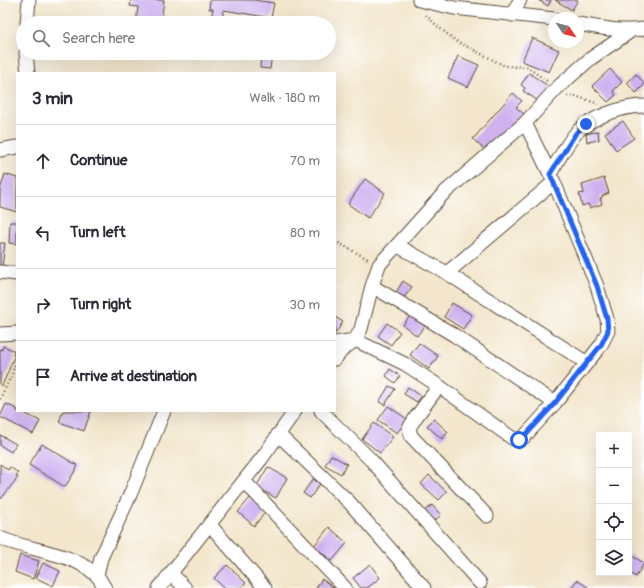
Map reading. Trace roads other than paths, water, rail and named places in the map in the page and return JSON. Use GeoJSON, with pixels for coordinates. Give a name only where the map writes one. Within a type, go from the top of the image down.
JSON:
{"type":"FeatureCollection","features":[{"type":"Feature","properties":{"kind":"street"},"geometry":{"type":"LineString","coordinates":[[28,16],[29,0]]}},
{"type":"Feature","properties":{"kind":"street"},"geometry":{"type":"LineString","coordinates":[[512,15],[520,0]]}},
{"type":"Feature","properties":{"kind":"street"},"geometry":{"type":"LineString","coordinates":[[420,5],[454,8],[472,5],[512,15],[548,18]]}},
{"type":"Feature","properties":{"kind":"street"},"geometry":{"type":"LineString","coordinates":[[584,25],[630,31],[644,29]]}},
{"type":"Feature","properties":{"kind":"street"},"geometry":{"type":"LineString","coordinates":[[336,358],[342,350],[355,340],[361,329],[379,265],[398,246],[443,194],[525,123],[556,88],[590,59],[630,31]]}},
{"type":"Feature","properties":{"kind":"street"},"geometry":{"type":"LineString","coordinates":[[27,60],[28,72]]}},
{"type":"Feature","properties":{"kind":"street"},"geometry":{"type":"LineString","coordinates":[[447,273],[552,178],[576,133],[586,124],[618,110],[644,106]]}},
{"type":"Feature","properties":{"kind":"street"},"geometry":{"type":"LineString","coordinates":[[336,343],[355,340],[405,364],[439,386],[512,438],[519,440],[524,437],[555,403],[601,345],[608,331],[607,319],[597,286],[552,178],[525,123]]}},
{"type":"Feature","properties":{"kind":"street"},"geometry":{"type":"LineString","coordinates":[[0,150],[16,147]]}},
{"type":"Feature","properties":{"kind":"street"},"geometry":{"type":"LineString","coordinates":[[398,246],[447,273],[587,363]]}},
{"type":"Feature","properties":{"kind":"street"},"geometry":{"type":"LineString","coordinates":[[0,272],[16,274]]}},
{"type":"Feature","properties":{"kind":"street"},"geometry":{"type":"LineString","coordinates":[[372,286],[454,335],[555,403]]}},
{"type":"Feature","properties":{"kind":"street"},"geometry":{"type":"LineString","coordinates":[[0,334],[16,333]]}},
{"type":"Feature","properties":{"kind":"street"},"geometry":{"type":"LineString","coordinates":[[439,386],[409,428],[411,436],[487,516]]}},
{"type":"Feature","properties":{"kind":"street"},"geometry":{"type":"LineString","coordinates":[[97,575],[100,558],[130,495],[164,412]]}},
{"type":"Feature","properties":{"kind":"street"},"geometry":{"type":"LineString","coordinates":[[159,588],[244,481],[294,412]]}},
{"type":"Feature","properties":{"kind":"street"},"geometry":{"type":"LineString","coordinates":[[322,412],[371,460],[480,583]]}},
{"type":"Feature","properties":{"kind":"street"},"geometry":{"type":"LineString","coordinates":[[278,434],[350,503],[424,588]]}},
{"type":"Feature","properties":{"kind":"street"},"geometry":{"type":"LineString","coordinates":[[244,481],[345,588]]}},
{"type":"Feature","properties":{"kind":"street"},"geometry":{"type":"LineString","coordinates":[[210,525],[265,588]]}},
{"type":"Feature","properties":{"kind":"street"},"geometry":{"type":"LineString","coordinates":[[0,538],[82,565],[97,575],[105,588]]}},
{"type":"Feature","properties":{"kind":"street"},"geometry":{"type":"LineString","coordinates":[[171,573],[185,588]]}}]}
